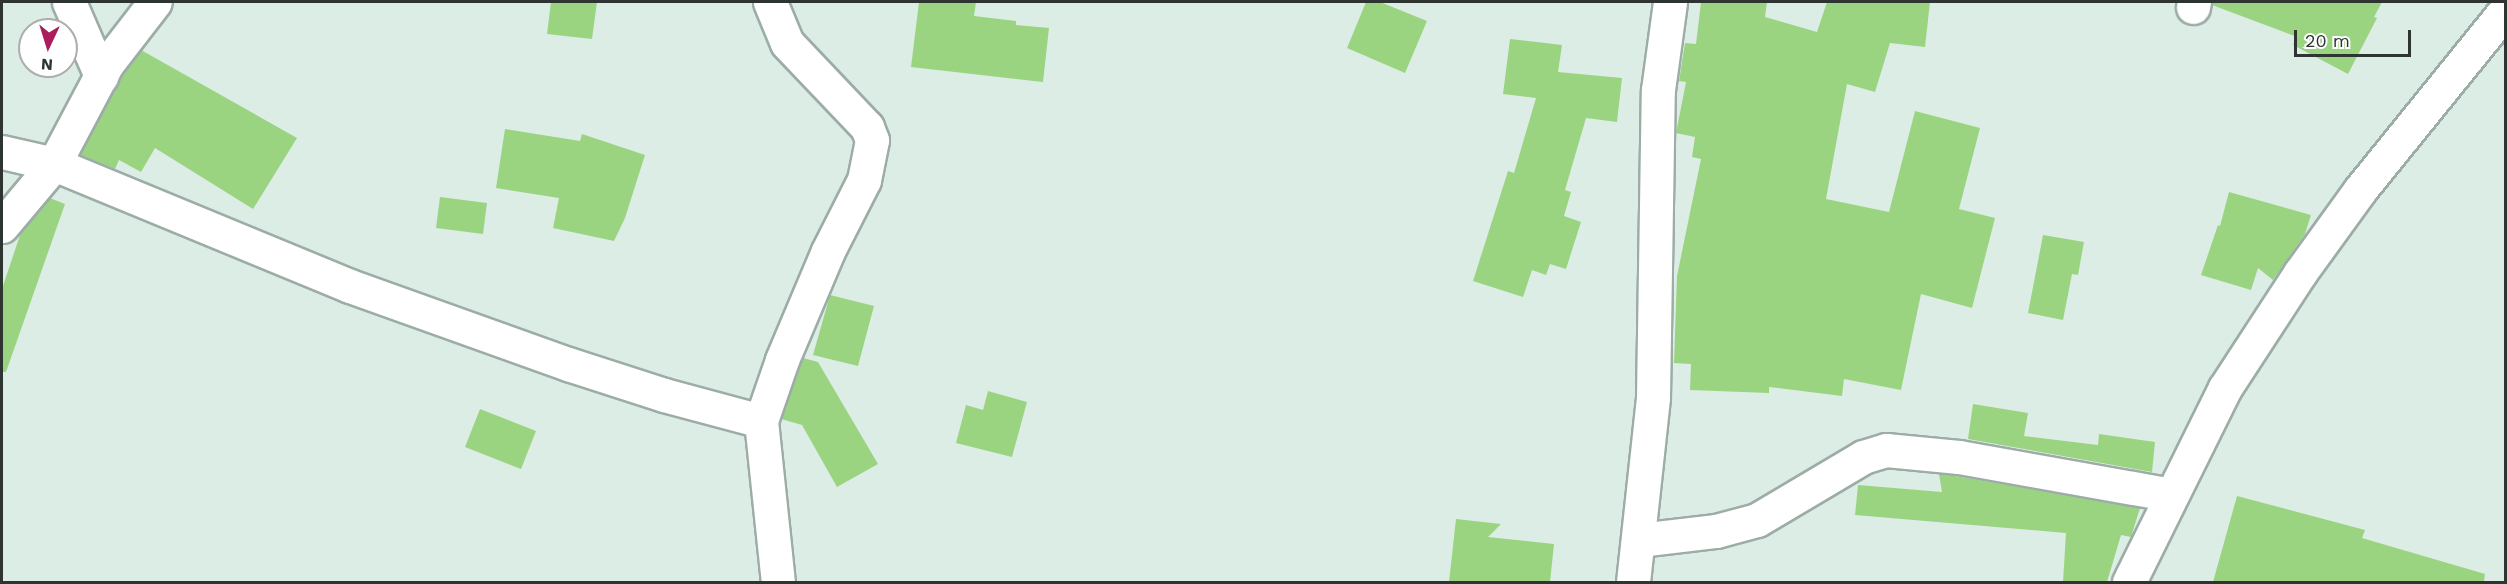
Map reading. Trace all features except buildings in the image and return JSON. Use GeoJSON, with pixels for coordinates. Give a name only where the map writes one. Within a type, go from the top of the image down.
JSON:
{"type":"FeatureCollection","features":[{"type":"Feature","properties":{"kind":"street"},"geometry":{"type":"LineString","coordinates":[[69,2],[101,76]]}},
{"type":"Feature","properties":{"kind":"street"},"geometry":{"type":"LineString","coordinates":[[2,226],[54,164],[101,76],[155,2]]}},
{"type":"Feature","properties":{"kind":"street"},"geometry":{"type":"LineString","coordinates":[[771,2],[787,43],[867,127],[872,140],[864,180],[828,251],[786,349],[761,421],[778,582]]}},
{"type":"Feature","properties":{"kind":"street"},"geometry":{"type":"LineString","coordinates":[[1633,582],[1653,397],[1658,90],[1670,2]]}},
{"type":"Feature","properties":{"kind":"street"},"geometry":{"type":"LineString","coordinates":[[2129,582],[2225,388],[2300,273],[2360,190],[2505,10]]}},
{"type":"Feature","properties":{"kind":"street"},"geometry":{"type":"LineString","coordinates":[[2,152],[54,164],[350,286],[568,364],[664,395],[761,421]]}},
{"type":"Feature","properties":{"kind":"street"},"geometry":{"type":"LineString","coordinates":[[1639,540],[1716,531],[1757,520],[1863,457],[1886,450],[2030,468],[2172,495]]}}]}
